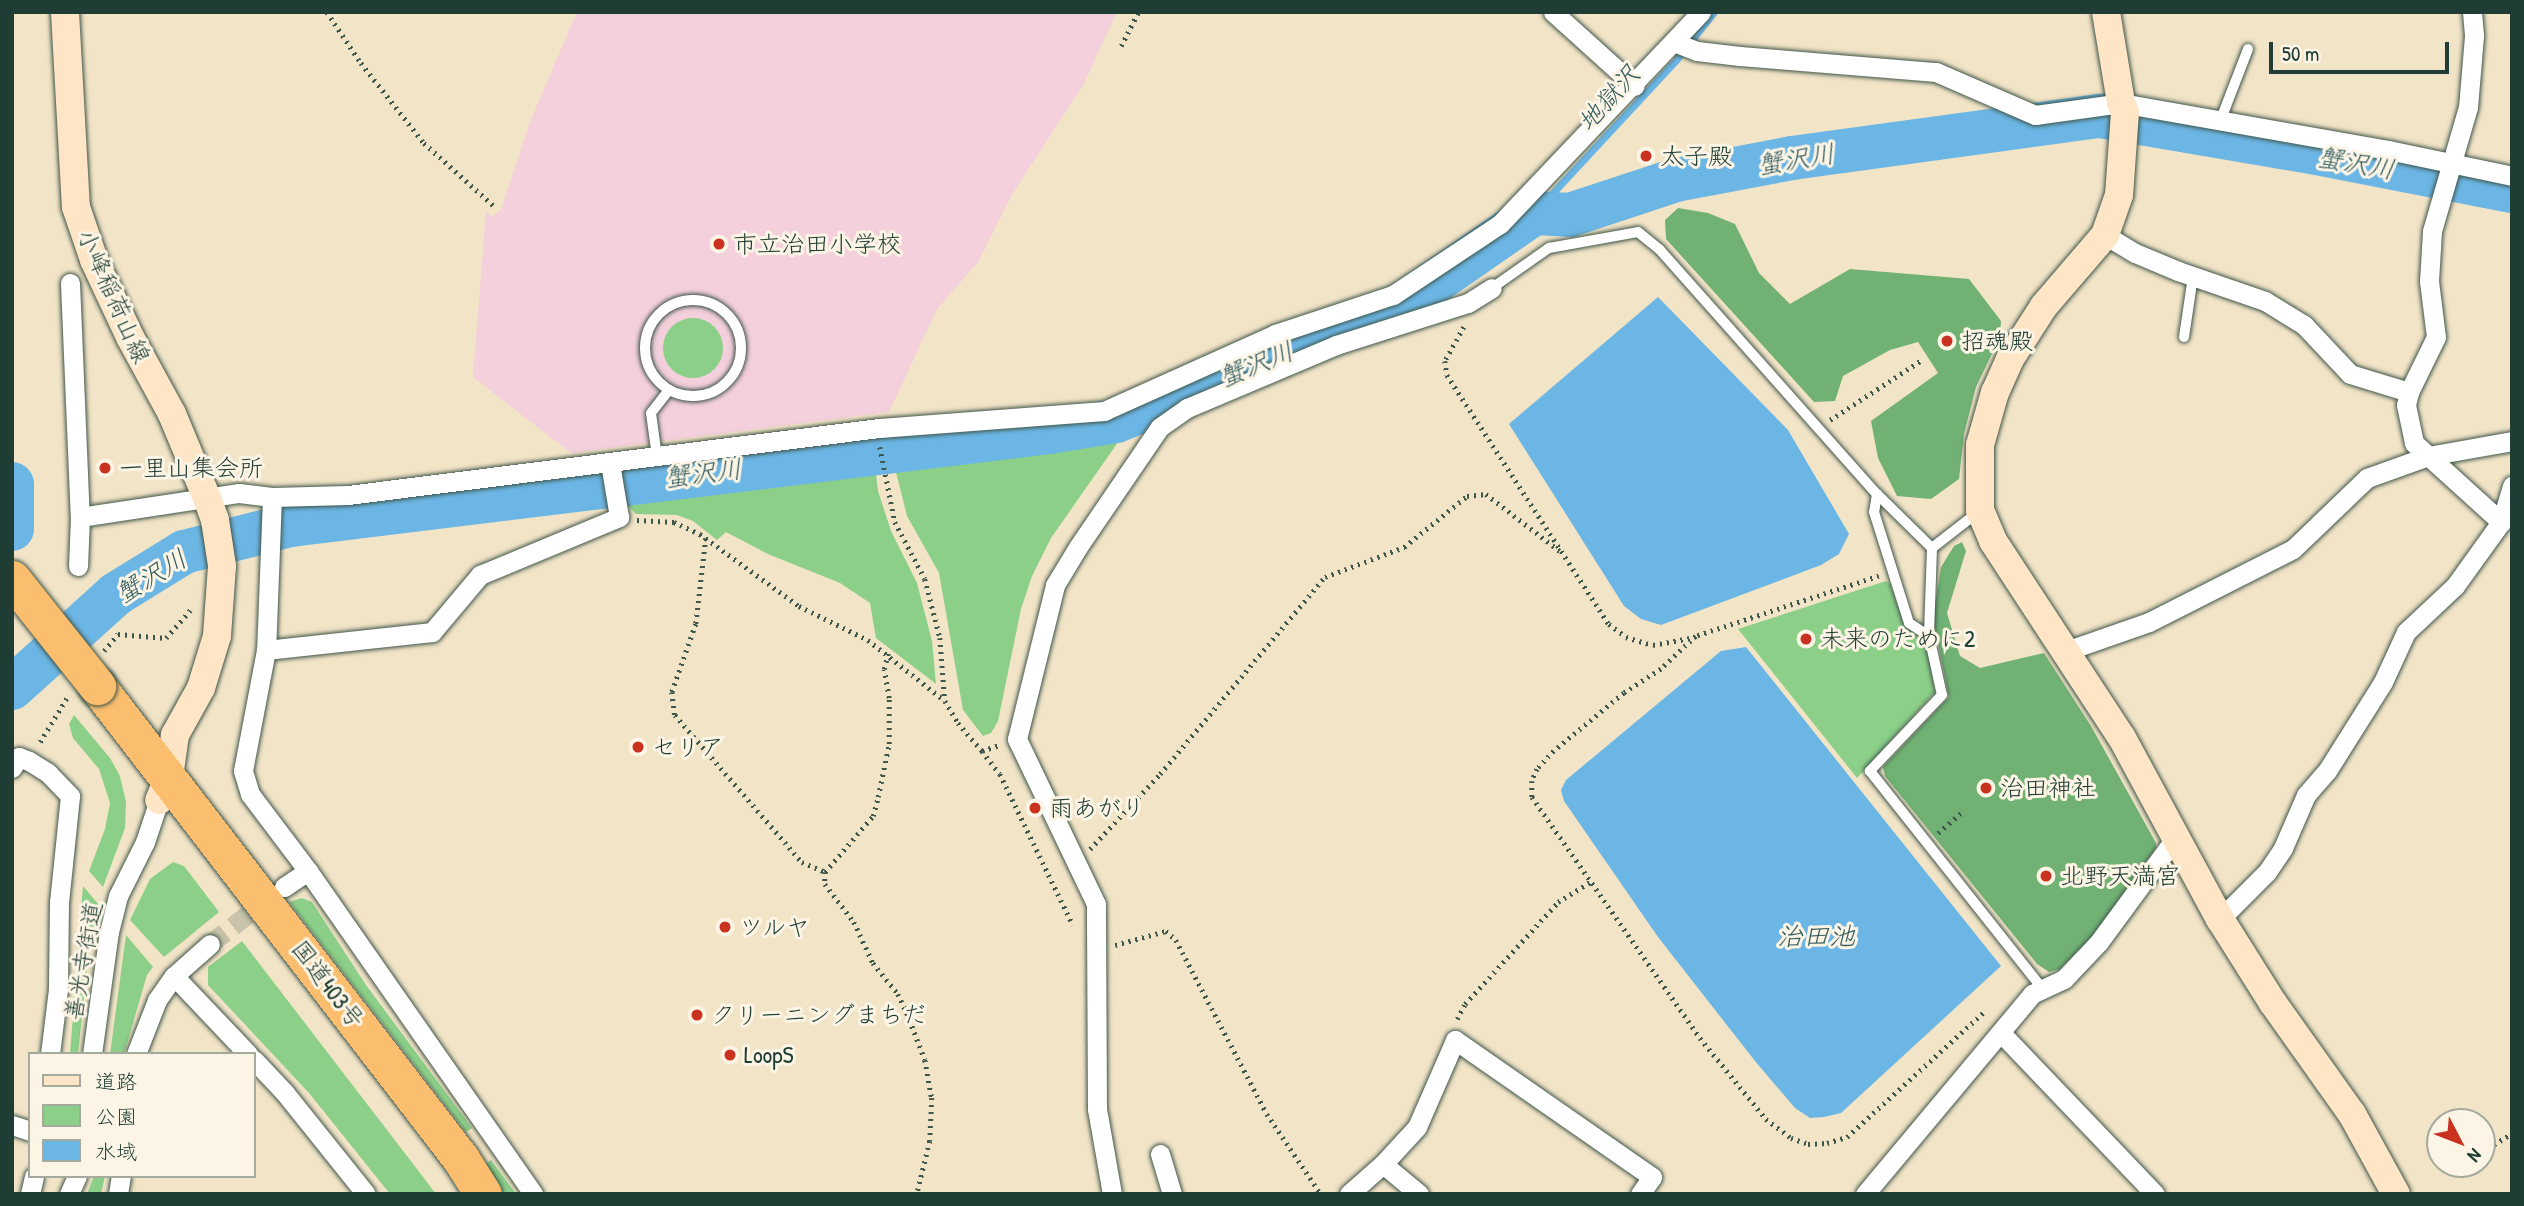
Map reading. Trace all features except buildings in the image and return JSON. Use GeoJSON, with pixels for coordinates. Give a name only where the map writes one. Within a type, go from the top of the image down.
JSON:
{"type":"FeatureCollection","features":[{"type":"Feature","properties":{"kind":"highway"},"geometry":{"type":"LineString","coordinates":[[12,579],[90,694]]}},
{"type":"Feature","properties":{"kind":"highway"},"geometry":{"type":"LineString","coordinates":[[12,615],[90,694]]}},
{"type":"Feature","properties":{"kind":"highway","name":"国道403号"},"geometry":{"type":"LineString","coordinates":[[90,694],[461,1176],[483,1194]]}},
{"type":"Feature","properties":{"kind":"street","name":"小峰稲荷山線"},"geometry":{"type":"LineString","coordinates":[[65,12],[75,207],[94,260],[130,337],[172,414],[211,509],[222,566],[217,636],[201,688],[176,735],[164,789]]}},
{"type":"Feature","properties":{"kind":"street"},"geometry":{"type":"LineString","coordinates":[[1553,12],[1635,86]]}},
{"type":"Feature","properties":{"kind":"street"},"geometry":{"type":"LineString","coordinates":[[80,517],[211,509],[239,494],[272,503],[611,468],[657,457],[879,428],[1104,411],[1275,334],[1393,295],[1500,224],[1676,43],[1701,12]]}},
{"type":"Feature","properties":{"kind":"street"},"geometry":{"type":"LineString","coordinates":[[2106,12],[2124,116],[2119,195],[2105,235],[2044,306],[2010,359],[1995,392],[1980,445],[1980,510],[1993,541],[2122,738],[2220,919],[2273,1003],[2352,1114],[2396,1194]]}},
{"type":"Feature","properties":{"kind":"street"},"geometry":{"type":"LineString","coordinates":[[2472,12],[2474,36],[2468,107],[2432,231],[2429,281],[2436,337],[2409,392],[2406,405],[2414,443],[2501,523]]}},
{"type":"Feature","properties":{"kind":"street"},"geometry":{"type":"LineString","coordinates":[[1676,43],[1697,51],[1936,72],[2035,115],[2221,119],[2388,150],[2447,175],[2512,176]]}},
{"type":"Feature","properties":{"kind":"street"},"geometry":{"type":"LineString","coordinates":[[2105,235],[2135,253],[2264,301],[2294,319],[2325,345],[2350,374],[2409,392]]}},
{"type":"Feature","properties":{"kind":"street"},"geometry":{"type":"LineString","coordinates":[[70,283],[80,517],[78,566]]}},
{"type":"Feature","properties":{"kind":"street"},"geometry":{"type":"LineString","coordinates":[[1112,1194],[1097,1109],[1096,904],[1017,739],[1055,585],[1160,426],[1187,408],[1334,346],[1468,303],[1492,288]]}},
{"type":"Feature","properties":{"kind":"street"},"geometry":{"type":"LineString","coordinates":[[2066,651],[2149,622],[2293,549],[2367,478],[2428,456],[2512,441]]}},
{"type":"Feature","properties":{"kind":"street"},"geometry":{"type":"LineString","coordinates":[[266,650],[432,632],[480,575],[617,509],[611,468]]}},
{"type":"Feature","properties":{"kind":"street"},"geometry":{"type":"LineString","coordinates":[[2220,919],[2267,872],[2283,848],[2306,795],[2327,771],[2383,682],[2406,632],[2455,586],[2501,523],[2512,486]]}},
{"type":"Feature","properties":{"kind":"street"},"geometry":{"type":"LineString","coordinates":[[272,503],[266,650],[243,771],[250,794],[308,871],[491,1138],[533,1194]]}},
{"type":"Feature","properties":{"kind":"street"},"geometry":{"type":"LineString","coordinates":[[12,768],[19,757],[48,773],[70,796],[59,902],[58,989],[50,1052]]}},
{"type":"Feature","properties":{"kind":"street","name":"善光寺街道"},"geometry":{"type":"LineString","coordinates":[[92,1052],[109,932],[118,896],[145,842],[164,789]]}},
{"type":"Feature","properties":{"kind":"street"},"geometry":{"type":"LineString","coordinates":[[1865,1194],[2032,994],[2064,979],[2099,942],[2176,837]]}},
{"type":"Feature","properties":{"kind":"street"},"geometry":{"type":"LineString","coordinates":[[284,887],[308,871]]}},
{"type":"Feature","properties":{"kind":"street"},"geometry":{"type":"LineString","coordinates":[[137,1052],[157,1000],[174,976],[210,944]]}},
{"type":"Feature","properties":{"kind":"street"},"geometry":{"type":"LineString","coordinates":[[174,976],[246,1052]]}},
{"type":"Feature","properties":{"kind":"street"},"geometry":{"type":"LineString","coordinates":[[2001,1034],[2155,1194]]}},
{"type":"Feature","properties":{"kind":"street"},"geometry":{"type":"LineString","coordinates":[[1349,1194],[1383,1164],[1417,1126],[1455,1040],[1652,1177],[1640,1194]]}},
{"type":"Feature","properties":{"kind":"street"},"geometry":{"type":"LineString","coordinates":[[256,1062],[285,1093],[366,1194]]}},
{"type":"Feature","properties":{"kind":"street"},"geometry":{"type":"LineString","coordinates":[[461,1176],[491,1138]]}},
{"type":"Feature","properties":{"kind":"street"},"geometry":{"type":"LineString","coordinates":[[1160,1154],[1172,1194]]}},
{"type":"Feature","properties":{"kind":"street"},"geometry":{"type":"LineString","coordinates":[[1383,1164],[1419,1194]]}},
{"type":"Feature","properties":{"kind":"street"},"geometry":{"type":"LineString","coordinates":[[69,1194],[76,1178]]}},
{"type":"Feature","properties":{"kind":"lane"},"geometry":{"type":"LineString","coordinates":[[2221,119],[2248,50]]}},
{"type":"Feature","properties":{"kind":"lane"},"geometry":{"type":"LineString","coordinates":[[1492,288],[1549,248],[1638,232],[1660,250],[1877,494],[1932,548],[1929,636],[1942,695],[1870,771],[2043,989]]}},
{"type":"Feature","properties":{"kind":"lane"},"geometry":{"type":"LineString","coordinates":[[2184,337],[2193,276]]}},
{"type":"Feature","properties":{"kind":"lane"},"geometry":{"type":"LineString","coordinates":[[701,300],[716,304],[728,313],[737,326],[742,357],[736,372],[726,384],[713,393],[697,396],[669,390],[649,369],[645,340],[650,326],[659,313],[678,302],[701,300]]}},
{"type":"Feature","properties":{"kind":"lane"},"geometry":{"type":"LineString","coordinates":[[657,457],[651,413],[669,390]]}},
{"type":"Feature","properties":{"kind":"lane"},"geometry":{"type":"LineString","coordinates":[[1877,494],[1874,512],[1909,623],[1929,636]]}},
{"type":"Feature","properties":{"kind":"lane"},"geometry":{"type":"LineString","coordinates":[[1932,548],[1980,510]]}},
{"type":"Feature","properties":{"kind":"path"},"geometry":{"type":"LineString","coordinates":[[327,12],[361,64],[424,143],[494,206]]}},
{"type":"Feature","properties":{"kind":"path"},"geometry":{"type":"LineString","coordinates":[[1121,46],[1138,12]]}},
{"type":"Feature","properties":{"kind":"path"},"geometry":{"type":"LineString","coordinates":[[1470,319],[1457,334],[1445,362],[1447,375],[1609,624],[1626,637],[1653,645],[1671,644],[1893,572]]}},
{"type":"Feature","properties":{"kind":"path"},"geometry":{"type":"LineString","coordinates":[[1819,427],[1920,361]]}},
{"type":"Feature","properties":{"kind":"path"},"geometry":{"type":"LineString","coordinates":[[879,440],[895,522],[925,579],[940,638],[945,701]]}},
{"type":"Feature","properties":{"kind":"path"},"geometry":{"type":"LineString","coordinates":[[1077,862],[1160,774],[1325,577],[1404,547],[1467,496],[1486,494],[1561,552]]}},
{"type":"Feature","properties":{"kind":"path"},"geometry":{"type":"LineString","coordinates":[[617,509],[674,522],[706,538],[799,606],[868,640],[945,701],[958,723],[1000,774],[1074,929]]}},
{"type":"Feature","properties":{"kind":"path"},"geometry":{"type":"LineString","coordinates":[[706,538],[696,624],[672,692],[675,715],[802,862],[825,873]]}},
{"type":"Feature","properties":{"kind":"path"},"geometry":{"type":"LineString","coordinates":[[118,634],[166,638],[190,610]]}},
{"type":"Feature","properties":{"kind":"path"},"geometry":{"type":"LineString","coordinates":[[1695,637],[1661,669],[1624,693],[1536,769],[1532,781],[1532,796],[1700,1038],[1766,1119],[1791,1138],[1808,1144],[1827,1143],[1847,1137],[1983,1013]]}},
{"type":"Feature","properties":{"kind":"path"},"geometry":{"type":"LineString","coordinates":[[888,654],[884,669],[889,698],[889,744],[873,816],[825,873],[825,884],[854,922],[873,963],[898,994],[925,1060],[932,1098],[930,1140],[917,1194]]}},
{"type":"Feature","properties":{"kind":"path"},"geometry":{"type":"LineString","coordinates":[[982,751],[1017,739]]}},
{"type":"Feature","properties":{"kind":"path"},"geometry":{"type":"LineString","coordinates":[[1928,842],[1961,813]]}},
{"type":"Feature","properties":{"kind":"path"},"geometry":{"type":"LineString","coordinates":[[1455,1040],[1454,1026],[1465,1004],[1558,901],[1590,882]]}},
{"type":"Feature","properties":{"kind":"path"},"geometry":{"type":"LineString","coordinates":[[1098,949],[1166,931],[1177,940],[1267,1114],[1321,1194]]}},
{"type":"Feature","properties":{"kind":"path"},"geometry":{"type":"LineString","coordinates":[[2496,1143],[2512,1133]]}},
{"type":"Feature","properties":{"kind":"shaded area"},"geometry":{"type":"Polygon","coordinates":[[[577,12],[1117,12],[1083,85],[1011,196],[978,262],[937,309],[889,412],[571,453],[473,377],[486,212],[492,217],[501,210],[530,122],[577,12]]]}},
{"type":"Feature","properties":{"kind":"green space"},"geometry":{"type":"Polygon","coordinates":[[[1678,208],[1708,213],[1735,224],[1759,273],[1790,304],[1850,269],[1969,279],[2001,321],[2000,337],[1976,387],[1964,434],[1959,479],[1931,499],[1897,496],[1878,458],[1871,421],[1938,373],[1918,342],[1890,350],[1843,376],[1835,401],[1814,402],[1666,239],[1665,220],[1678,208]]]}},
{"type":"Feature","properties":{"kind":"green space"},"geometry":{"type":"Polygon","coordinates":[[[687,318],[699,318],[718,331],[723,348],[721,360],[710,373],[699,378],[687,378],[668,365],[663,354],[663,342],[676,323],[687,318]]]}},
{"type":"Feature","properties":{"kind":"green space"},"geometry":{"type":"Polygon","coordinates":[[[1128,428],[1051,538],[1032,576],[1021,609],[998,721],[991,733],[983,736],[963,710],[939,573],[907,516],[894,464],[1082,440],[1128,428]]]}},
{"type":"Feature","properties":{"kind":"green space"},"geometry":{"type":"Polygon","coordinates":[[[875,465],[878,491],[891,531],[917,583],[932,641],[936,684],[876,638],[870,603],[840,583],[768,554],[726,532],[717,540],[693,521],[677,515],[636,514],[627,505],[626,496],[875,465]]]}},
{"type":"Feature","properties":{"kind":"green space"},"geometry":{"type":"Polygon","coordinates":[[[1962,542],[1966,551],[1947,613],[1960,656],[1980,668],[2044,653],[2091,726],[2156,843],[2156,848],[2091,938],[2060,969],[2049,972],[2037,964],[1885,776],[1883,767],[1949,697],[1933,618],[1941,567],[1954,546],[1962,542]]]}},
{"type":"Feature","properties":{"kind":"green space"},"geometry":{"type":"Polygon","coordinates":[[[1886,581],[1890,584],[1906,626],[1927,645],[1935,692],[1857,778],[1738,629],[1886,581]]]}},
{"type":"Feature","properties":{"kind":"green space"},"geometry":{"type":"Polygon","coordinates":[[[74,715],[110,758],[120,776],[126,802],[125,828],[103,887],[89,871],[105,829],[110,803],[99,769],[73,738],[69,724],[74,715]]]}},
{"type":"Feature","properties":{"kind":"green space"},"geometry":{"type":"Polygon","coordinates":[[[173,862],[184,866],[219,912],[164,957],[130,920],[150,879],[173,862]]]}},
{"type":"Feature","properties":{"kind":"green space"},"geometry":{"type":"Polygon","coordinates":[[[83,886],[99,905],[89,952],[78,1052],[70,1052],[83,886]]]}},
{"type":"Feature","properties":{"kind":"green space"},"geometry":{"type":"Polygon","coordinates":[[[302,898],[312,902],[366,985],[472,1128],[466,1132],[289,902],[302,898]]]}},
{"type":"Feature","properties":{"kind":"green space"},"geometry":{"type":"Polygon","coordinates":[[[126,935],[153,967],[147,975],[125,1052],[110,1052],[126,935]]]}},
{"type":"Feature","properties":{"kind":"green space"},"geometry":{"type":"Polygon","coordinates":[[[242,941],[436,1194],[390,1194],[309,1093],[208,985],[208,967],[242,941]]]}},
{"type":"Feature","properties":{"kind":"green space"},"geometry":{"type":"Polygon","coordinates":[[[491,1160],[516,1194],[504,1194],[482,1167],[491,1160]]]}},
{"type":"Feature","properties":{"kind":"green space"},"geometry":{"type":"Polygon","coordinates":[[[93,1178],[105,1178],[101,1194],[87,1194],[93,1178]]]}},
{"type":"Feature","properties":{"kind":"water"},"geometry":{"type":"Polygon","coordinates":[[[1658,297],[1788,430],[1849,534],[1839,554],[1821,565],[1661,625],[1641,619],[1624,606],[1509,424],[1658,297]]]}},
{"type":"Feature","properties":{"kind":"water","name":"治田池"},"geometry":{"type":"Polygon","coordinates":[[[1746,647],[2001,966],[1841,1113],[1824,1117],[1810,1118],[1795,1108],[1755,1061],[1658,937],[1564,801],[1561,790],[1566,780],[1721,651],[1746,647]]]}},
{"type":"Feature","properties":{"kind":"waterway","name":"地獄沢"},"geometry":{"type":"LineString","coordinates":[[1534,213],[1676,60],[1714,12]]}},
{"type":"Feature","properties":{"kind":"waterway","name":"蟹沢川"},"geometry":{"type":"LineString","coordinates":[[12,688],[116,594],[184,552],[291,525],[1049,432],[1116,421],[1399,307],[1534,213],[1570,215],[1676,180],[1792,158],[2100,116],[2316,153],[2512,191]]}},
{"type":"Feature","properties":{"kind":"waterway"},"geometry":{"type":"LineString","coordinates":[[12,484],[12,529]]}},
{"type":"Feature","properties":{"kind":"tunnel"},"geometry":{"type":"LineString","coordinates":[[210,944],[270,897]]}},
{"type":"Feature","properties":{"kind":"place","name":"太子殿"},"geometry":{"type":"Point","coordinates":[1646,156]}},
{"type":"Feature","properties":{"kind":"place","name":"市立治田小学校"},"geometry":{"type":"Point","coordinates":[719,244]}},
{"type":"Feature","properties":{"kind":"place","name":"招魂殿"},"geometry":{"type":"Point","coordinates":[1947,341]}},
{"type":"Feature","properties":{"kind":"place","name":"一里山集会所"},"geometry":{"type":"Point","coordinates":[105,468]}},
{"type":"Feature","properties":{"kind":"place","name":"未来のために2"},"geometry":{"type":"Point","coordinates":[1806,639]}},
{"type":"Feature","properties":{"kind":"place","name":"セリア"},"geometry":{"type":"Point","coordinates":[638,747]}},
{"type":"Feature","properties":{"kind":"place","name":"治田神社"},"geometry":{"type":"Point","coordinates":[1986,788]}},
{"type":"Feature","properties":{"kind":"place","name":"雨あがり"},"geometry":{"type":"Point","coordinates":[1035,808]}},
{"type":"Feature","properties":{"kind":"place","name":"北野天満宮"},"geometry":{"type":"Point","coordinates":[2046,876]}},
{"type":"Feature","properties":{"kind":"place","name":"ツルヤ"},"geometry":{"type":"Point","coordinates":[725,927]}},
{"type":"Feature","properties":{"kind":"place","name":"クリーニングまちだ"},"geometry":{"type":"Point","coordinates":[697,1015]}},
{"type":"Feature","properties":{"kind":"place","name":"LoopS"},"geometry":{"type":"Point","coordinates":[730,1055]}}]}
